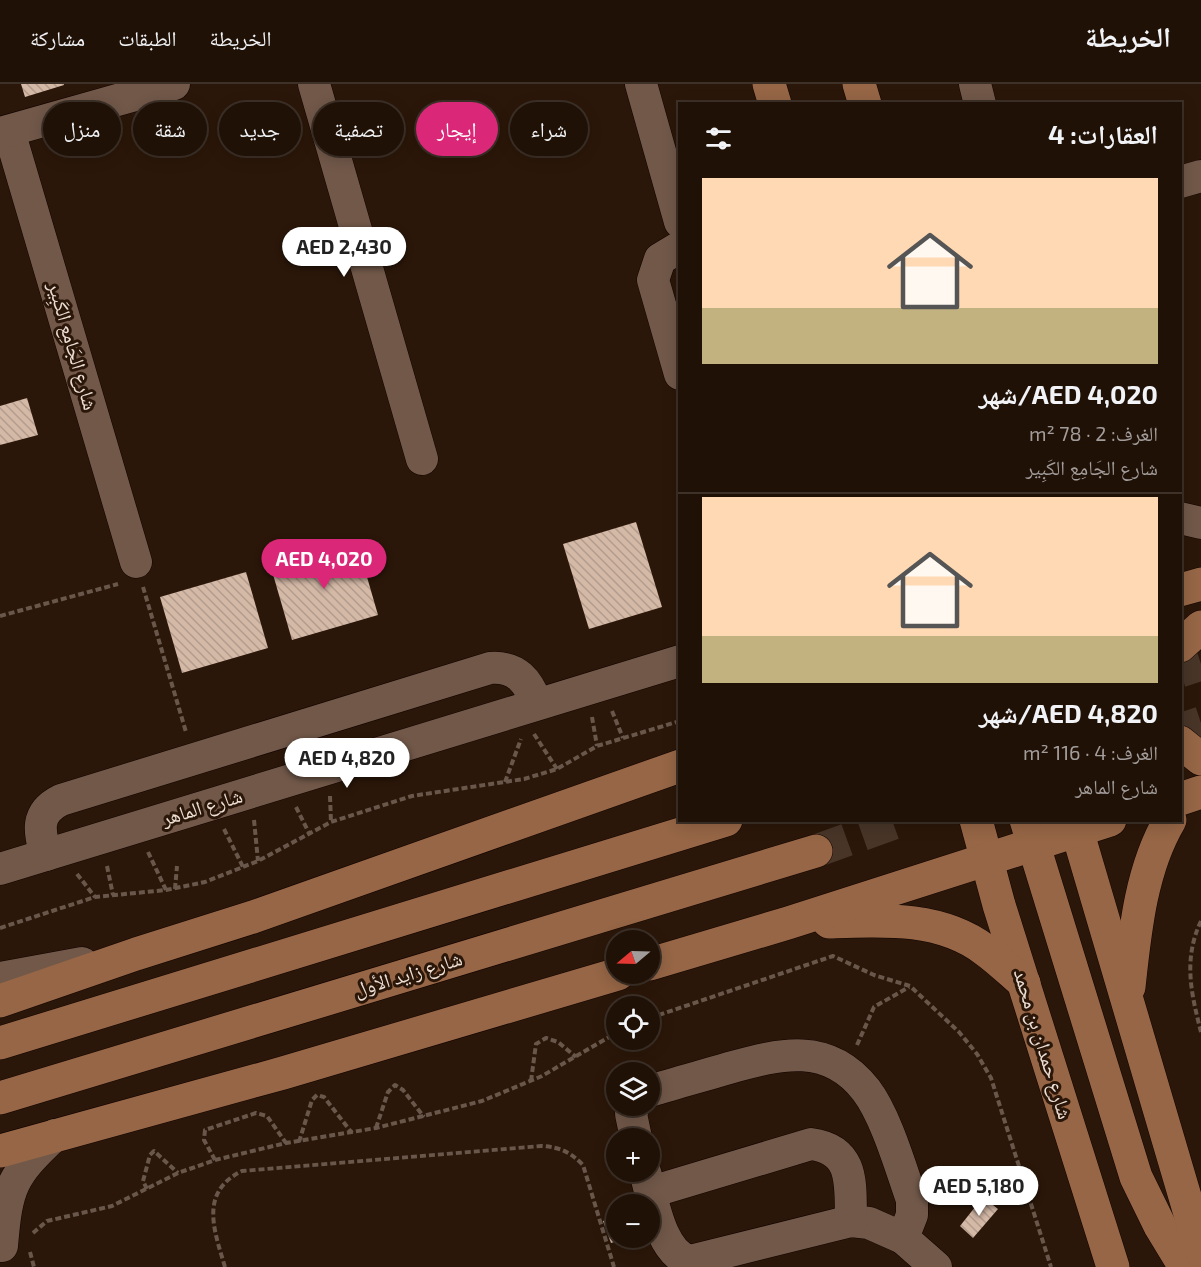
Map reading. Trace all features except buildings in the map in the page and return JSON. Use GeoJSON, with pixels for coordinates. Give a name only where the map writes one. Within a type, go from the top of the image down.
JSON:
{"type":"FeatureCollection","features":[{"type":"Feature","properties":{"kind":"main road"},"geometry":{"type":"LineString","coordinates":[[769,84],[774,102]]}},
{"type":"Feature","properties":{"kind":"main road"},"geometry":{"type":"LineString","coordinates":[[859,84],[864,102]]}},
{"type":"Feature","properties":{"kind":"main road"},"geometry":{"type":"LineString","coordinates":[[1182,611],[1192,589]]}},
{"type":"Feature","properties":{"kind":"main road"},"geometry":{"type":"LineString","coordinates":[[1182,644],[1201,627]]}},
{"type":"Feature","properties":{"kind":"main road"},"geometry":{"type":"LineString","coordinates":[[1182,744],[1201,759]]}},
{"type":"Feature","properties":{"kind":"main road"},"geometry":{"type":"LineString","coordinates":[[0,1001],[136,954],[275,910],[678,767]]}},
{"type":"Feature","properties":{"kind":"main road"},"geometry":{"type":"LineString","coordinates":[[0,1043],[719,822]]}},
{"type":"Feature","properties":{"kind":"main road","name":"شارع حمدان بن محمد"},"geometry":{"type":"LineString","coordinates":[[977,822],[1024,983],[1113,1267]]}},
{"type":"Feature","properties":{"kind":"main road"},"geometry":{"type":"LineString","coordinates":[[983,822],[987,859]]}},
{"type":"Feature","properties":{"kind":"main road"},"geometry":{"type":"LineString","coordinates":[[660,961],[788,923],[987,859],[1030,832],[1090,822]]}},
{"type":"Feature","properties":{"kind":"main road"},"geometry":{"type":"LineString","coordinates":[[1127,1000],[1135,934],[1153,853],[1172,822]]}},
{"type":"Feature","properties":{"kind":"main road"},"geometry":{"type":"LineString","coordinates":[[1070,824],[1127,1000],[1201,1251]]}},
{"type":"Feature","properties":{"kind":"main road"},"geometry":{"type":"LineString","coordinates":[[1030,832],[1136,1178],[1160,1226],[1185,1267]]}},
{"type":"Feature","properties":{"kind":"main road","name":"شارع زايد الأول"},"geometry":{"type":"LineString","coordinates":[[0,1098],[816,850]]}},
{"type":"Feature","properties":{"kind":"main road"},"geometry":{"type":"LineString","coordinates":[[788,923],[880,920],[912,922],[941,929],[984,949],[1024,983]]}},
{"type":"Feature","properties":{"kind":"main road"},"geometry":{"type":"LineString","coordinates":[[0,1151],[283,1073],[606,978]]}},
{"type":"Feature","properties":{"kind":"street"},"geometry":{"type":"LineString","coordinates":[[314,84],[422,459]]}},
{"type":"Feature","properties":{"kind":"street"},"geometry":{"type":"LineString","coordinates":[[640,84],[678,215]]}},
{"type":"Feature","properties":{"kind":"street"},"geometry":{"type":"LineString","coordinates":[[975,84],[980,102]]}},
{"type":"Feature","properties":{"kind":"street","name":"شارع الجَامِع الكَبِير"},"geometry":{"type":"LineString","coordinates":[[138,570],[5,132],[165,85]]}},
{"type":"Feature","properties":{"kind":"street"},"geometry":{"type":"LineString","coordinates":[[1182,181],[1201,176]]}},
{"type":"Feature","properties":{"kind":"street"},"geometry":{"type":"LineString","coordinates":[[678,248],[660,260],[653,280],[678,367]]}},
{"type":"Feature","properties":{"kind":"street"},"geometry":{"type":"LineString","coordinates":[[1182,518],[1201,523]]}},
{"type":"Feature","properties":{"kind":"street","name":"شارع الماهر"},"geometry":{"type":"LineString","coordinates":[[0,870],[59,861],[537,704],[678,662]]}},
{"type":"Feature","properties":{"kind":"street"},"geometry":{"type":"LineString","coordinates":[[59,861],[39,825],[43,813],[50,805],[490,668],[502,667],[514,670],[524,678],[537,704]]}},
{"type":"Feature","properties":{"kind":"street"},"geometry":{"type":"LineString","coordinates":[[0,978],[136,954]]}},
{"type":"Feature","properties":{"kind":"street"},"geometry":{"type":"LineString","coordinates":[[660,1087],[780,1054],[818,1057],[845,1071],[866,1091],[877,1108],[912,1200],[912,1215],[903,1238]]}},
{"type":"Feature","properties":{"kind":"street"},"geometry":{"type":"LineString","coordinates":[[3,1252],[6,1205],[16,1175],[55,1135]]}},
{"type":"Feature","properties":{"kind":"street"},"geometry":{"type":"LineString","coordinates":[[660,1179],[811,1144],[826,1146],[838,1154],[847,1167],[851,1221]]}},
{"type":"Feature","properties":{"kind":"street"},"geometry":{"type":"LineString","coordinates":[[648,1182],[671,1251],[679,1258],[690,1261],[851,1221],[878,1226],[903,1238],[936,1267]]}},
{"type":"Feature","properties":{"kind":"path"},"geometry":{"type":"LineString","coordinates":[[0,616],[138,570],[194,759]]}},
{"type":"Feature","properties":{"kind":"path"},"geometry":{"type":"LineString","coordinates":[[609,703],[623,738]]}},
{"type":"Feature","properties":{"kind":"path"},"geometry":{"type":"LineString","coordinates":[[593,708],[591,723],[597,746]]}},
{"type":"Feature","properties":{"kind":"path"},"geometry":{"type":"LineString","coordinates":[[0,928],[95,897],[175,889],[205,882],[258,861],[331,822],[412,796],[505,782],[557,769],[597,746],[678,722]]}},
{"type":"Feature","properties":{"kind":"path"},"geometry":{"type":"LineString","coordinates":[[505,782],[521,738],[533,733],[557,769]]}},
{"type":"Feature","properties":{"kind":"path"},"geometry":{"type":"LineString","coordinates":[[330,786],[331,822]]}},
{"type":"Feature","properties":{"kind":"path"},"geometry":{"type":"LineString","coordinates":[[292,798],[309,833]]}},
{"type":"Feature","properties":{"kind":"path"},"geometry":{"type":"LineString","coordinates":[[253,810],[258,861]]}},
{"type":"Feature","properties":{"kind":"path"},"geometry":{"type":"LineString","coordinates":[[220,820],[243,867]]}},
{"type":"Feature","properties":{"kind":"path"},"geometry":{"type":"LineString","coordinates":[[144,843],[166,890]]}},
{"type":"Feature","properties":{"kind":"path"},"geometry":{"type":"LineString","coordinates":[[105,855],[113,895]]}},
{"type":"Feature","properties":{"kind":"path"},"geometry":{"type":"LineString","coordinates":[[59,861],[95,897]]}},
{"type":"Feature","properties":{"kind":"path"},"geometry":{"type":"LineString","coordinates":[[175,889],[177,866]]}},
{"type":"Feature","properties":{"kind":"path"},"geometry":{"type":"LineString","coordinates":[[1201,921],[1192,946],[1189,974],[1201,1032]]}},
{"type":"Feature","properties":{"kind":"path"},"geometry":{"type":"LineString","coordinates":[[660,1015],[832,956],[874,975],[910,986],[959,1032],[977,1054],[991,1078],[1051,1267]]}},
{"type":"Feature","properties":{"kind":"path"},"geometry":{"type":"LineString","coordinates":[[845,1071],[874,1007],[910,986]]}},
{"type":"Feature","properties":{"kind":"path"},"geometry":{"type":"LineString","coordinates":[[531,1081],[536,1044],[546,1038],[558,1042],[576,1057]]}},
{"type":"Feature","properties":{"kind":"path"},"geometry":{"type":"LineString","coordinates":[[34,1267],[29,1241],[40,1226],[112,1206],[178,1173],[215,1160],[286,1143],[376,1128],[482,1101],[531,1081],[606,1039]]}},
{"type":"Feature","properties":{"kind":"path"},"geometry":{"type":"LineString","coordinates":[[376,1128],[388,1092],[395,1085],[403,1090],[424,1117]]}},
{"type":"Feature","properties":{"kind":"path"},"geometry":{"type":"LineString","coordinates":[[299,1142],[312,1100],[317,1095],[324,1097],[352,1133]]}},
{"type":"Feature","properties":{"kind":"path"},"geometry":{"type":"LineString","coordinates":[[215,1160],[204,1140],[205,1130],[256,1113],[267,1116],[286,1143]]}},
{"type":"Feature","properties":{"kind":"path"},"geometry":{"type":"LineString","coordinates":[[225,1267],[212,1213],[217,1194],[228,1178],[242,1171],[541,1146],[557,1147],[572,1154],[583,1166],[614,1267]]}},
{"type":"Feature","properties":{"kind":"path"},"geometry":{"type":"LineString","coordinates":[[147,1189],[143,1180],[150,1155],[154,1151],[178,1173]]}},
{"type":"Feature","properties":{"kind":"tunnel"},"geometry":{"type":"LineString","coordinates":[[1182,670],[1201,664]]}},
{"type":"Feature","properties":{"kind":"tunnel"},"geometry":{"type":"LineString","coordinates":[[1182,729],[1201,723]]}},
{"type":"Feature","properties":{"kind":"tunnel"},"geometry":{"type":"LineString","coordinates":[[816,851],[896,822]]}}]}
